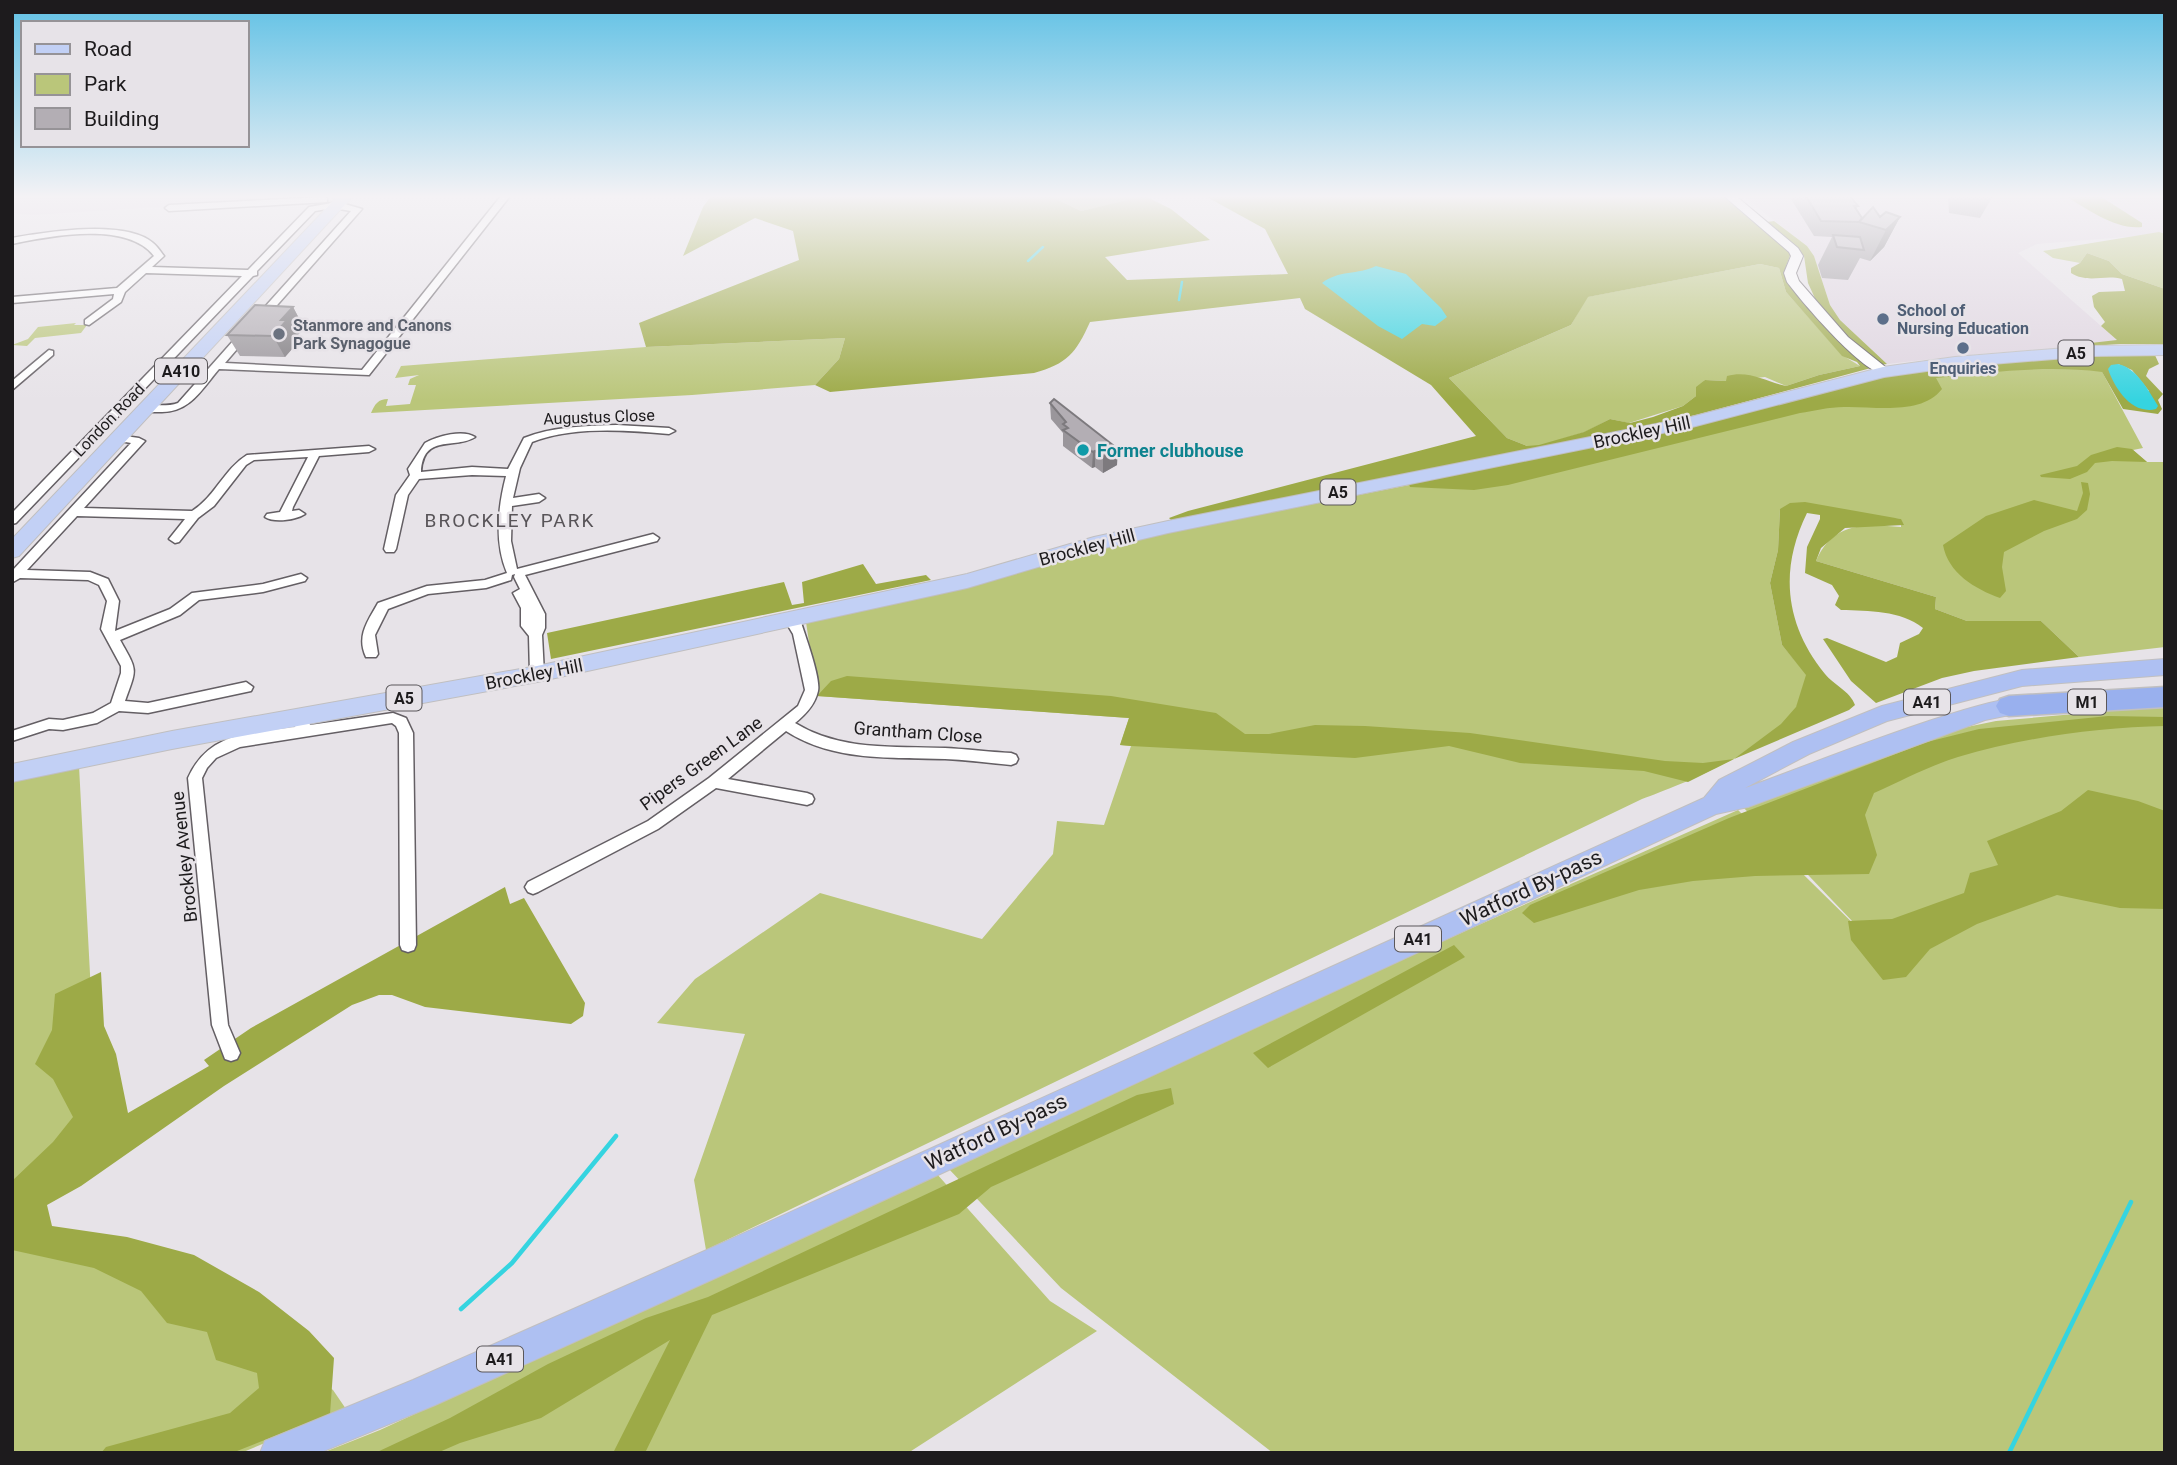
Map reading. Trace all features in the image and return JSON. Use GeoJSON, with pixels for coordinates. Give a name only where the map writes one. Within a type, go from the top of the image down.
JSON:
{"type":"FeatureCollection","features":[{"type":"Feature","properties":{"kind":"highway","name":"Watford By-pass"},"geometry":{"type":"LineString","coordinates":[[1712,805],[1727,787],[1801,748],[1882,714],[2022,678],[2165,667]]}},
{"type":"Feature","properties":{"kind":"highway","name":"Watford By-pass"},"geometry":{"type":"LineString","coordinates":[[277,1453],[423,1394],[1712,805],[1740,800],[1983,712],[2008,706],[2165,687]]}},
{"type":"Feature","properties":{"kind":"highway","name":"M1"},"geometry":{"type":"LineString","coordinates":[[2008,706],[2165,697]]}},
{"type":"Feature","properties":{"kind":"main road","name":"London Road"},"geometry":{"type":"LineString","coordinates":[[12,551],[145,409],[270,264]]}},
{"type":"Feature","properties":{"kind":"main road","name":"Brockley Hill"},"geometry":{"type":"LineString","coordinates":[[12,773],[303,724],[794,619],[967,580],[1094,544],[1168,527],[1692,422],[1883,372],[1955,362],[2091,351],[2165,350]]}},
{"type":"Feature","properties":{"kind":"street"},"geometry":{"type":"LineString","coordinates":[[12,300],[120,291],[151,264]]}},
{"type":"Feature","properties":{"kind":"street","name":"London Road"},"geometry":{"type":"LineString","coordinates":[[12,520],[269,264]]}},
{"type":"Feature","properties":{"kind":"street","name":"London Road"},"geometry":{"type":"LineString","coordinates":[[145,409],[178,408],[308,264]]}},
{"type":"Feature","properties":{"kind":"street"},"geometry":{"type":"LineString","coordinates":[[217,366],[365,373],[452,264]]}},
{"type":"Feature","properties":{"kind":"street"},"geometry":{"type":"LineString","coordinates":[[1794,264],[1790,273],[1793,282],[1844,340],[1883,372]]}},
{"type":"Feature","properties":{"kind":"street"},"geometry":{"type":"LineString","coordinates":[[148,267],[265,269]]}},
{"type":"Feature","properties":{"kind":"street"},"geometry":{"type":"LineString","coordinates":[[89,322],[118,300],[120,291]]}},
{"type":"Feature","properties":{"kind":"street"},"geometry":{"type":"LineString","coordinates":[[12,387],[49,353]]}},
{"type":"Feature","properties":{"kind":"street","name":"Augustus Close"},"geometry":{"type":"LineString","coordinates":[[537,674],[535,635],[527,626],[527,608],[506,557],[505,503],[522,447],[536,435],[648,428],[668,431]]}},
{"type":"Feature","properties":{"kind":"street"},"geometry":{"type":"LineString","coordinates":[[416,476],[414,469],[428,443],[469,437]]}},
{"type":"Feature","properties":{"kind":"street","name":"London Road"},"geometry":{"type":"LineString","coordinates":[[14,576],[139,441],[118,438]]}},
{"type":"Feature","properties":{"kind":"street"},"geometry":{"type":"LineString","coordinates":[[176,539],[194,515],[205,509],[247,459],[369,449]]}},
{"type":"Feature","properties":{"kind":"street"},"geometry":{"type":"LineString","coordinates":[[285,515],[292,492],[315,453]]}},
{"type":"Feature","properties":{"kind":"street","name":"London Road"},"geometry":{"type":"LineString","coordinates":[[63,468],[89,468]]}},
{"type":"Feature","properties":{"kind":"street"},"geometry":{"type":"LineString","coordinates":[[390,549],[394,543],[396,515],[401,497],[416,476],[472,471],[513,474]]}},
{"type":"Feature","properties":{"kind":"street"},"geometry":{"type":"LineString","coordinates":[[505,503],[539,498]]}},
{"type":"Feature","properties":{"kind":"street"},"geometry":{"type":"LineString","coordinates":[[73,512],[194,515]]}},
{"type":"Feature","properties":{"kind":"street"},"geometry":{"type":"LineString","coordinates":[[271,517],[299,514]]}},
{"type":"Feature","properties":{"kind":"street"},"geometry":{"type":"LineString","coordinates":[[371,654],[368,649],[368,632],[383,606],[427,590],[486,583],[654,538]]}},
{"type":"Feature","properties":{"kind":"street"},"geometry":{"type":"LineString","coordinates":[[14,576],[101,578],[111,592],[112,608],[106,624],[128,666],[117,706]]}},
{"type":"Feature","properties":{"kind":"street"},"geometry":{"type":"LineString","coordinates":[[114,637],[175,612],[183,608],[191,598],[200,595],[263,588],[300,578]]}},
{"type":"Feature","properties":{"kind":"street","name":"Pipers Green Lane"},"geometry":{"type":"LineString","coordinates":[[533,887],[653,825],[713,782],[803,709],[812,690],[799,634],[793,624],[794,619]]}},
{"type":"Feature","properties":{"kind":"street"},"geometry":{"type":"LineString","coordinates":[[12,736],[49,723],[63,725],[96,718],[117,706],[148,708],[232,684],[246,687]]}},
{"type":"Feature","properties":{"kind":"street","name":"Brockley Avenue"},"geometry":{"type":"LineString","coordinates":[[231,1053],[220,1025],[195,778],[198,766],[205,756],[218,749],[303,724],[393,718],[401,722],[406,733],[408,945]]}},
{"type":"Feature","properties":{"kind":"street","name":"Grantham Close"},"geometry":{"type":"LineString","coordinates":[[786,724],[818,739],[871,752],[936,752],[1010,759]]}},
{"type":"Feature","properties":{"kind":"street"},"geometry":{"type":"LineString","coordinates":[[713,782],[807,799]]}},
{"type":"Feature","properties":{"kind":"shaded area"},"geometry":{"type":"Polygon","coordinates":[[[1817,264],[2031,264],[2118,341],[1887,364],[1840,320],[1830,305],[1817,264]]]}},
{"type":"Feature","properties":{"kind":"green space"},"geometry":{"type":"Polygon","coordinates":[[[788,264],[1112,264],[1127,280],[1288,274],[1283,264],[1758,264],[1588,297],[1571,325],[1449,378],[1507,438],[1527,446],[1584,432],[1610,419],[1630,423],[1683,406],[1696,396],[1696,387],[1705,380],[1726,381],[1727,376],[1743,374],[1786,386],[1860,366],[1842,356],[1786,292],[1779,268],[1762,264],[1787,264],[1785,279],[1830,333],[1871,368],[1696,415],[1529,451],[1171,520],[1169,518],[1188,511],[1476,436],[1431,385],[1305,309],[1300,298],[1090,322],[1069,356],[1055,366],[1034,373],[830,392],[815,385],[839,359],[845,338],[646,347],[639,323],[788,264]]]}},
{"type":"Feature","properties":{"kind":"green space"},"geometry":{"type":"Polygon","coordinates":[[[1758,264],[1779,268],[1786,292],[1842,355],[1860,366],[1786,386],[1765,377],[1705,380],[1696,396],[1683,406],[1629,423],[1610,419],[1585,432],[1539,446],[1527,446],[1507,438],[1449,378],[1571,325],[1587,297],[1758,264]]]}},
{"type":"Feature","properties":{"kind":"green space"},"geometry":{"type":"Polygon","coordinates":[[[1805,264],[1817,264],[1830,305],[1840,320],[1887,364],[1880,365],[1848,339],[1818,305],[1808,283],[1805,264]]]}},
{"type":"Feature","properties":{"kind":"green space"},"geometry":{"type":"Polygon","coordinates":[[[2078,264],[2112,264],[2122,274],[2165,289],[2165,344],[2064,348],[2117,340],[2101,326],[2105,322],[2094,307],[2092,296],[2099,292],[2125,291],[2122,279],[2084,278],[2071,273],[2071,268],[2078,264]]]}},
{"type":"Feature","properties":{"kind":"green space"},"geometry":{"type":"Polygon","coordinates":[[[2112,264],[2165,264],[2165,289],[2122,274],[2112,264]]]}},
{"type":"Feature","properties":{"kind":"green space"},"geometry":{"type":"Polygon","coordinates":[[[76,323],[74,325],[87,325],[81,333],[35,338],[27,346],[12,345],[28,339],[38,327],[76,323]]]}},
{"type":"Feature","properties":{"kind":"green space"},"geometry":{"type":"Polygon","coordinates":[[[845,338],[839,359],[815,385],[692,395],[371,413],[377,403],[385,399],[388,399],[386,406],[410,404],[416,385],[408,385],[410,379],[419,375],[395,378],[401,366],[646,347],[845,338]]]}},
{"type":"Feature","properties":{"kind":"green space"},"geometry":{"type":"Polygon","coordinates":[[[2154,353],[2159,364],[2149,369],[2146,376],[2163,394],[2158,400],[2162,409],[2158,414],[2123,409],[2102,372],[2040,369],[1936,378],[1942,389],[1922,403],[1910,406],[1838,407],[1800,413],[1508,485],[1474,490],[1410,487],[1409,484],[1696,426],[1878,378],[1992,362],[2154,353]],[[2118,364],[2127,399],[2149,391],[2132,370],[2118,364]]]}},
{"type":"Feature","properties":{"kind":"green space"},"geometry":{"type":"Polygon","coordinates":[[[2093,355],[2143,448],[2133,450],[2147,462],[2165,462],[2165,647],[2079,657],[2041,621],[1967,621],[1935,609],[1936,597],[1816,561],[1823,548],[1841,532],[1862,526],[1901,527],[1901,519],[1780,509],[1778,550],[1770,583],[1782,645],[1807,675],[1797,706],[1770,736],[1704,774],[1642,799],[706,1250],[694,1180],[745,1034],[657,1023],[695,979],[820,893],[982,939],[1053,854],[1057,821],[1104,825],[1131,746],[1120,745],[1129,718],[817,696],[806,622],[1102,546],[1580,451],[1911,373],[1992,362],[2093,355]]]}},
{"type":"Feature","properties":{"kind":"green space"},"geometry":{"type":"Polygon","coordinates":[[[2117,447],[2132,449],[2147,462],[2095,463],[2087,472],[2070,479],[2040,475],[2077,466],[2091,455],[2117,447]]]}},
{"type":"Feature","properties":{"kind":"green space"},"geometry":{"type":"Polygon","coordinates":[[[2081,482],[2088,483],[2090,494],[2087,510],[2077,519],[2044,531],[2004,552],[2002,567],[2006,591],[2000,598],[1972,585],[1950,564],[1943,545],[1986,516],[2034,500],[2077,511],[2083,493],[2081,482]]]}},
{"type":"Feature","properties":{"kind":"green space"},"geometry":{"type":"Polygon","coordinates":[[[1805,502],[1901,519],[1904,525],[1845,528],[1821,548],[1816,561],[1936,597],[1935,609],[1967,621],[2041,621],[2079,657],[1942,678],[1876,703],[1851,681],[1823,639],[1827,638],[1886,662],[1897,657],[1900,643],[1919,634],[1923,628],[1894,615],[1841,610],[1835,605],[1839,596],[1832,585],[1805,573],[1807,547],[1820,519],[1820,515],[1807,513],[1792,555],[1790,576],[1794,617],[1801,636],[1825,674],[1855,705],[1849,710],[1734,759],[1781,724],[1796,707],[1806,675],[1782,645],[1770,583],[1778,550],[1780,509],[1790,503],[1805,502]]]}},
{"type":"Feature","properties":{"kind":"green space"},"geometry":{"type":"Polygon","coordinates":[[[863,564],[876,584],[926,575],[931,580],[551,659],[547,633],[784,582],[792,605],[804,603],[802,582],[863,564]]]}},
{"type":"Feature","properties":{"kind":"green space"},"geometry":{"type":"Polygon","coordinates":[[[847,676],[1111,696],[1216,713],[1245,734],[1269,734],[1315,725],[1365,726],[1470,733],[1665,761],[1703,763],[1734,759],[1688,782],[1644,771],[1520,763],[1449,746],[1355,758],[1131,746],[1120,745],[1129,718],[817,696],[831,681],[847,676]]]}},
{"type":"Feature","properties":{"kind":"green space"},"geometry":{"type":"Polygon","coordinates":[[[2165,706],[2165,1453],[1273,1453],[1061,1288],[948,1168],[1474,927],[1738,810],[1875,945],[1742,806],[1909,739],[1996,721],[2165,706]]]}},
{"type":"Feature","properties":{"kind":"green space"},"geometry":{"type":"Polygon","coordinates":[[[2108,716],[2165,717],[2165,726],[2087,731],[2008,744],[1947,761],[1874,793],[1865,815],[1877,855],[1869,874],[1755,876],[1693,881],[1639,890],[1534,923],[1522,913],[1530,905],[1729,818],[1927,742],[1979,729],[2108,716]]]}},
{"type":"Feature","properties":{"kind":"green space"},"geometry":{"type":"Polygon","coordinates":[[[79,766],[99,1144],[12,1205],[12,780],[79,766]]]}},
{"type":"Feature","properties":{"kind":"green space"},"geometry":{"type":"Polygon","coordinates":[[[2088,790],[2138,801],[2165,811],[2165,909],[2120,908],[2057,895],[1977,924],[1930,949],[1906,977],[1883,980],[1851,940],[1848,921],[1892,919],[1964,893],[1970,873],[1998,865],[1987,841],[2061,811],[2088,790]]]}},
{"type":"Feature","properties":{"kind":"green space"},"geometry":{"type":"Polygon","coordinates":[[[505,887],[510,904],[524,898],[585,1003],[583,1016],[571,1024],[425,1007],[392,995],[379,995],[352,1005],[224,1086],[81,1186],[47,1205],[52,1226],[127,1237],[194,1255],[259,1292],[309,1331],[334,1358],[330,1414],[232,1453],[101,1453],[106,1447],[230,1413],[259,1388],[257,1373],[216,1360],[207,1332],[167,1323],[141,1291],[94,1268],[12,1250],[12,1181],[53,1142],[73,1117],[53,1079],[35,1064],[52,1030],[55,994],[101,972],[104,1026],[116,1054],[128,1113],[209,1066],[204,1060],[251,1028],[505,887]]]}},
{"type":"Feature","properties":{"kind":"green space"},"geometry":{"type":"Polygon","coordinates":[[[1454,945],[1465,957],[1268,1068],[1253,1053],[1454,945]]]}},
{"type":"Feature","properties":{"kind":"green space"},"geometry":{"type":"Polygon","coordinates":[[[1171,1088],[1174,1104],[991,1187],[959,1214],[712,1315],[645,1453],[613,1453],[670,1340],[541,1418],[460,1443],[437,1453],[375,1453],[450,1418],[548,1364],[646,1318],[708,1297],[1137,1095],[1171,1088]]]}},
{"type":"Feature","properties":{"kind":"green space"},"geometry":{"type":"Polygon","coordinates":[[[936,1173],[1050,1301],[1097,1331],[908,1453],[322,1453],[380,1430],[936,1173]]]}},
{"type":"Feature","properties":{"kind":"green space"},"geometry":{"type":"Polygon","coordinates":[[[12,1233],[180,1271],[333,1390],[346,1409],[241,1453],[12,1453],[12,1233]]]}},
{"type":"Feature","properties":{"kind":"water"},"geometry":{"type":"Polygon","coordinates":[[[1376,266],[1406,274],[1447,317],[1435,326],[1422,324],[1402,339],[1378,326],[1322,283],[1335,276],[1376,266]]]}},
{"type":"Feature","properties":{"kind":"water"},"geometry":{"type":"Polygon","coordinates":[[[2118,364],[2131,370],[2142,381],[2158,406],[2156,409],[2139,408],[2120,392],[2108,369],[2111,365],[2118,364]]]}},
{"type":"Feature","properties":{"kind":"building"},"geometry":{"type":"Polygon","coordinates":[[[255,305],[293,307],[281,320],[287,320],[273,336],[227,335],[255,305]]]}},
{"type":"Feature","properties":{"kind":"building"},"geometry":{"type":"Polygon","coordinates":[[[1054,399],[1118,449],[1103,457],[1063,430],[1068,428],[1050,403],[1054,399]]]}},
{"type":"Feature","properties":{"kind":"waterway"},"geometry":{"type":"LineString","coordinates":[[1179,300],[1182,282]]}},
{"type":"Feature","properties":{"kind":"waterway"},"geometry":{"type":"LineString","coordinates":[[461,1309],[512,1263],[616,1136]]}},
{"type":"Feature","properties":{"kind":"waterway"},"geometry":{"type":"LineString","coordinates":[[2009,1453],[2131,1202]]}},
{"type":"Feature","properties":{"kind":"place","name":"School of Nursing Education"},"geometry":{"type":"Point","coordinates":[1883,319]}},
{"type":"Feature","properties":{"kind":"place","name":"Stanmore and Canons Park Synagogue"},"geometry":{"type":"Point","coordinates":[279,334]}},
{"type":"Feature","properties":{"kind":"place","name":"Enquiries"},"geometry":{"type":"Point","coordinates":[1963,348]}},
{"type":"Feature","properties":{"kind":"place","name":"Former clubhouse"},"geometry":{"type":"Point","coordinates":[1083,450]}},
{"type":"Feature","properties":{"kind":"district","name":"BROCKLEY PARK"},"geometry":{"type":"Point","coordinates":[510,520]}}]}
